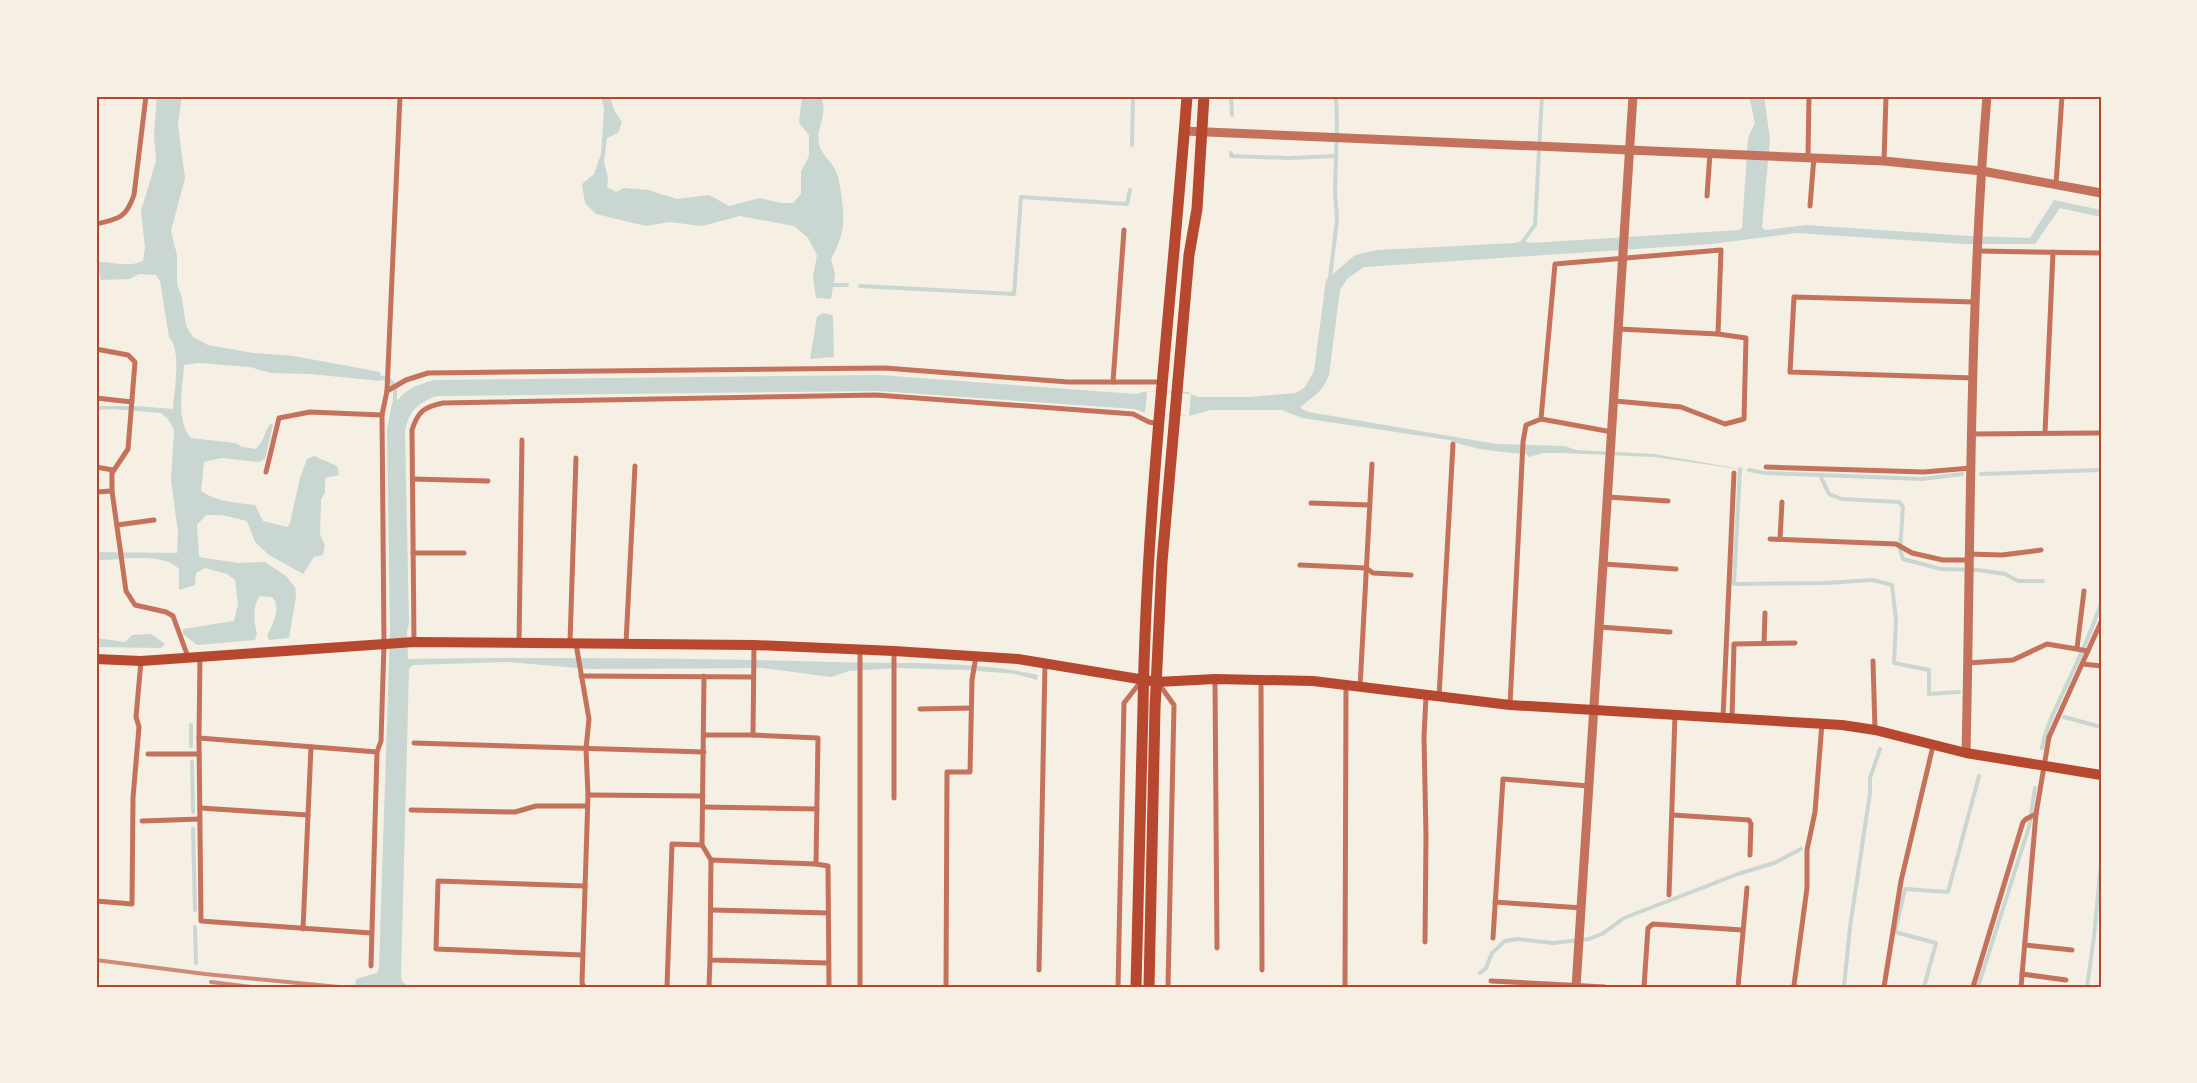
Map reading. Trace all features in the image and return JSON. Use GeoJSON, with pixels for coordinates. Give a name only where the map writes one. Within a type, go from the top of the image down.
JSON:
{"type":"FeatureCollection","features":[{"type":"Feature","properties":{"kind":"highway"},"geometry":{"type":"LineString","coordinates":[[1149,987],[1149,708],[1142,680],[1150,537],[1187,96]]}},
{"type":"Feature","properties":{"kind":"highway"},"geometry":{"type":"LineString","coordinates":[[1136,987],[1149,708],[1157,682],[1162,562],[1189,255],[1197,209],[1204,96]]}},
{"type":"Feature","properties":{"kind":"main road"},"geometry":{"type":"LineString","coordinates":[[96,659],[140,661],[414,642],[754,645],[894,650],[974,664],[1045,663],[1157,682],[1215,679],[1313,681],[1439,698],[1510,705],[1822,723],[1875,730],[1933,746],[2044,768],[2101,775]]}},
{"type":"Feature","properties":{"kind":"street"},"geometry":{"type":"LineString","coordinates":[[96,224],[119,219],[129,208],[134,195],[146,96]]}},
{"type":"Feature","properties":{"kind":"street"},"geometry":{"type":"LineString","coordinates":[[371,966],[377,752],[381,741],[384,644],[382,414],[387,391],[400,96]]}},
{"type":"Feature","properties":{"kind":"street"},"geometry":{"type":"LineString","coordinates":[[1576,986],[1615,402],[1633,96]]}},
{"type":"Feature","properties":{"kind":"street"},"geometry":{"type":"LineString","coordinates":[[1809,96],[1810,206]]}},
{"type":"Feature","properties":{"kind":"street"},"geometry":{"type":"LineString","coordinates":[[1884,161],[1886,96]]}},
{"type":"Feature","properties":{"kind":"street"},"geometry":{"type":"LineString","coordinates":[[1966,753],[1968,565],[1976,302],[1987,96]]}},
{"type":"Feature","properties":{"kind":"street"},"geometry":{"type":"LineString","coordinates":[[2056,184],[2062,96]]}},
{"type":"Feature","properties":{"kind":"street"},"geometry":{"type":"LineString","coordinates":[[1184,131],[1884,161],[1982,171],[2101,193]]}},
{"type":"Feature","properties":{"kind":"street"},"geometry":{"type":"LineString","coordinates":[[1707,196],[1710,153]]}},
{"type":"Feature","properties":{"kind":"street"},"geometry":{"type":"LineString","coordinates":[[1114,382],[1124,230]]}},
{"type":"Feature","properties":{"kind":"street"},"geometry":{"type":"LineString","coordinates":[[1541,419],[1554,264],[1623,256],[1721,250],[1718,334]]}},
{"type":"Feature","properties":{"kind":"street"},"geometry":{"type":"LineString","coordinates":[[1978,250],[2101,253]]}},
{"type":"Feature","properties":{"kind":"street"},"geometry":{"type":"LineString","coordinates":[[2045,434],[2053,252]]}},
{"type":"Feature","properties":{"kind":"street"},"geometry":{"type":"LineString","coordinates":[[1974,378],[1790,372],[1794,297],[1976,302]]}},
{"type":"Feature","properties":{"kind":"street"},"geometry":{"type":"LineString","coordinates":[[1615,402],[1682,407],[1725,424],[1744,419],[1746,338],[1718,334],[1619,329]]}},
{"type":"Feature","properties":{"kind":"street"},"geometry":{"type":"LineString","coordinates":[[96,349],[128,355],[135,362],[128,449],[113,470],[112,490],[124,562],[126,591],[135,605],[166,612],[173,616],[188,657]]}},
{"type":"Feature","properties":{"kind":"street"},"geometry":{"type":"LineString","coordinates":[[387,391],[406,380],[428,373],[885,368],[1068,382],[1114,382],[1162,387]]}},
{"type":"Feature","properties":{"kind":"street"},"geometry":{"type":"LineString","coordinates":[[414,642],[412,430],[416,416],[428,406],[443,403],[876,395],[1134,414],[1149,422],[1160,419]]}},
{"type":"Feature","properties":{"kind":"street"},"geometry":{"type":"LineString","coordinates":[[96,398],[132,403]]}},
{"type":"Feature","properties":{"kind":"street"},"geometry":{"type":"LineString","coordinates":[[266,472],[279,418],[310,412],[382,414]]}},
{"type":"Feature","properties":{"kind":"street"},"geometry":{"type":"LineString","coordinates":[[1510,705],[1522,459],[1526,425],[1541,419],[1612,432]]}},
{"type":"Feature","properties":{"kind":"street"},"geometry":{"type":"LineString","coordinates":[[1972,434],[2101,433]]}},
{"type":"Feature","properties":{"kind":"street"},"geometry":{"type":"LineString","coordinates":[[519,644],[522,440]]}},
{"type":"Feature","properties":{"kind":"street"},"geometry":{"type":"LineString","coordinates":[[1439,698],[1453,444]]}},
{"type":"Feature","properties":{"kind":"street"},"geometry":{"type":"LineString","coordinates":[[576,458],[573,642],[578,655],[589,719],[586,749],[588,795],[586,806],[582,954],[582,983],[584,987]]}},
{"type":"Feature","properties":{"kind":"street"},"geometry":{"type":"LineString","coordinates":[[1360,688],[1372,464]]}},
{"type":"Feature","properties":{"kind":"street"},"geometry":{"type":"LineString","coordinates":[[626,643],[635,466]]}},
{"type":"Feature","properties":{"kind":"street"},"geometry":{"type":"LineString","coordinates":[[96,467],[113,470]]}},
{"type":"Feature","properties":{"kind":"street"},"geometry":{"type":"LineString","coordinates":[[1766,467],[1924,472],[1971,468]]}},
{"type":"Feature","properties":{"kind":"street"},"geometry":{"type":"LineString","coordinates":[[1727,718],[1734,473]]}},
{"type":"Feature","properties":{"kind":"street"},"geometry":{"type":"LineString","coordinates":[[412,479],[488,482]]}},
{"type":"Feature","properties":{"kind":"street"},"geometry":{"type":"LineString","coordinates":[[96,492],[112,490]]}},
{"type":"Feature","properties":{"kind":"street"},"geometry":{"type":"LineString","coordinates":[[1608,497],[1668,501]]}},
{"type":"Feature","properties":{"kind":"street"},"geometry":{"type":"LineString","coordinates":[[1780,539],[1782,502]]}},
{"type":"Feature","properties":{"kind":"street"},"geometry":{"type":"LineString","coordinates":[[1311,503],[1369,506]]}},
{"type":"Feature","properties":{"kind":"street"},"geometry":{"type":"LineString","coordinates":[[117,526],[154,520]]}},
{"type":"Feature","properties":{"kind":"street"},"geometry":{"type":"LineString","coordinates":[[1770,539],[1896,544],[1912,553],[1968,565],[2002,555],[2041,550]]}},
{"type":"Feature","properties":{"kind":"street"},"geometry":{"type":"LineString","coordinates":[[413,553],[464,553]]}},
{"type":"Feature","properties":{"kind":"street"},"geometry":{"type":"LineString","coordinates":[[1604,564],[1676,569]]}},
{"type":"Feature","properties":{"kind":"street"},"geometry":{"type":"LineString","coordinates":[[1300,565],[1366,568],[1373,573],[1412,575]]}},
{"type":"Feature","properties":{"kind":"street"},"geometry":{"type":"LineString","coordinates":[[2077,648],[2084,591]]}},
{"type":"Feature","properties":{"kind":"street"},"geometry":{"type":"LineString","coordinates":[[1764,644],[1765,613]]}},
{"type":"Feature","properties":{"kind":"street"},"geometry":{"type":"LineString","coordinates":[[2021,987],[2036,814],[2049,737],[2101,622]]}},
{"type":"Feature","properties":{"kind":"street"},"geometry":{"type":"LineString","coordinates":[[1599,628],[1670,632]]}},
{"type":"Feature","properties":{"kind":"street"},"geometry":{"type":"LineString","coordinates":[[1727,718],[1734,644],[1795,643]]}},
{"type":"Feature","properties":{"kind":"street"},"geometry":{"type":"LineString","coordinates":[[1968,663],[2013,660],[2047,644],[2088,651]]}},
{"type":"Feature","properties":{"kind":"street"},"geometry":{"type":"LineString","coordinates":[[753,735],[754,645]]}},
{"type":"Feature","properties":{"kind":"street"},"geometry":{"type":"LineString","coordinates":[[860,649],[860,987]]}},
{"type":"Feature","properties":{"kind":"street"},"geometry":{"type":"LineString","coordinates":[[894,650],[894,798]]}},
{"type":"Feature","properties":{"kind":"street"},"geometry":{"type":"LineString","coordinates":[[200,656],[201,921],[371,933]]}},
{"type":"Feature","properties":{"kind":"street"},"geometry":{"type":"LineString","coordinates":[[96,901],[132,904],[133,798],[139,727],[136,717],[140,661]]}},
{"type":"Feature","properties":{"kind":"street"},"geometry":{"type":"LineString","coordinates":[[1873,661],[1875,730]]}},
{"type":"Feature","properties":{"kind":"street"},"geometry":{"type":"LineString","coordinates":[[1039,970],[1045,663]]}},
{"type":"Feature","properties":{"kind":"street"},"geometry":{"type":"LineString","coordinates":[[946,987],[947,772],[970,772],[974,664]]}},
{"type":"Feature","properties":{"kind":"street"},"geometry":{"type":"LineString","coordinates":[[2083,664],[2101,666]]}},
{"type":"Feature","properties":{"kind":"street"},"geometry":{"type":"LineString","coordinates":[[580,673],[704,676],[753,674]]}},
{"type":"Feature","properties":{"kind":"street"},"geometry":{"type":"LineString","coordinates":[[704,676],[702,845],[711,860],[709,987]]}},
{"type":"Feature","properties":{"kind":"street"},"geometry":{"type":"LineString","coordinates":[[1215,679],[1217,948]]}},
{"type":"Feature","properties":{"kind":"street"},"geometry":{"type":"LineString","coordinates":[[1118,987],[1124,704],[1142,680]]}},
{"type":"Feature","properties":{"kind":"street"},"geometry":{"type":"LineString","coordinates":[[1261,680],[1262,970]]}},
{"type":"Feature","properties":{"kind":"street"},"geometry":{"type":"LineString","coordinates":[[1157,682],[1174,705],[1168,987]]}},
{"type":"Feature","properties":{"kind":"street"},"geometry":{"type":"LineString","coordinates":[[1345,987],[1346,686]]}},
{"type":"Feature","properties":{"kind":"street"},"geometry":{"type":"LineString","coordinates":[[1425,942],[1426,837],[1424,737],[1426,696]]}},
{"type":"Feature","properties":{"kind":"street"},"geometry":{"type":"LineString","coordinates":[[920,709],[972,708]]}},
{"type":"Feature","properties":{"kind":"street"},"geometry":{"type":"LineString","coordinates":[[1669,895],[1675,715]]}},
{"type":"Feature","properties":{"kind":"street"},"geometry":{"type":"LineString","coordinates":[[1796,987],[1794,985],[1807,888],[1807,850],[1815,812],[1822,723]]}},
{"type":"Feature","properties":{"kind":"street"},"geometry":{"type":"LineString","coordinates":[[704,735],[818,738],[816,864]]}},
{"type":"Feature","properties":{"kind":"street"},"geometry":{"type":"LineString","coordinates":[[199,738],[377,752]]}},
{"type":"Feature","properties":{"kind":"street"},"geometry":{"type":"LineString","coordinates":[[414,744],[704,752]]}},
{"type":"Feature","properties":{"kind":"street"},"geometry":{"type":"LineString","coordinates":[[1884,987],[1901,881],[1933,746]]}},
{"type":"Feature","properties":{"kind":"street"},"geometry":{"type":"LineString","coordinates":[[303,929],[311,747]]}},
{"type":"Feature","properties":{"kind":"street"},"geometry":{"type":"LineString","coordinates":[[148,754],[199,754]]}},
{"type":"Feature","properties":{"kind":"street"},"geometry":{"type":"LineString","coordinates":[[1494,938],[1503,779],[1590,786]]}},
{"type":"Feature","properties":{"kind":"street"},"geometry":{"type":"LineString","coordinates":[[588,795],[703,796]]}},
{"type":"Feature","properties":{"kind":"street"},"geometry":{"type":"LineString","coordinates":[[411,810],[515,812],[536,806],[586,806]]}},
{"type":"Feature","properties":{"kind":"street"},"geometry":{"type":"LineString","coordinates":[[703,807],[817,809]]}},
{"type":"Feature","properties":{"kind":"street"},"geometry":{"type":"LineString","coordinates":[[200,808],[308,815]]}},
{"type":"Feature","properties":{"kind":"street"},"geometry":{"type":"LineString","coordinates":[[1972,987],[2026,819],[2036,814]]}},
{"type":"Feature","properties":{"kind":"street"},"geometry":{"type":"LineString","coordinates":[[1673,815],[1749,820],[1751,824],[1750,855]]}},
{"type":"Feature","properties":{"kind":"street"},"geometry":{"type":"LineString","coordinates":[[142,821],[200,819]]}},
{"type":"Feature","properties":{"kind":"street"},"geometry":{"type":"LineString","coordinates":[[667,987],[672,844],[702,845]]}},
{"type":"Feature","properties":{"kind":"street"},"geometry":{"type":"LineString","coordinates":[[711,860],[828,866],[828,987]]}},
{"type":"Feature","properties":{"kind":"street"},"geometry":{"type":"LineString","coordinates":[[582,954],[436,949],[435,930],[438,880],[585,886]]}},
{"type":"Feature","properties":{"kind":"street"},"geometry":{"type":"LineString","coordinates":[[1738,987],[1747,888]]}},
{"type":"Feature","properties":{"kind":"street"},"geometry":{"type":"LineString","coordinates":[[1495,902],[1582,908]]}},
{"type":"Feature","properties":{"kind":"street"},"geometry":{"type":"LineString","coordinates":[[711,910],[828,913]]}},
{"type":"Feature","properties":{"kind":"street"},"geometry":{"type":"LineString","coordinates":[[1644,987],[1648,928],[1653,924],[1742,930]]}},
{"type":"Feature","properties":{"kind":"street"},"geometry":{"type":"LineString","coordinates":[[2025,945],[2072,950]]}},
{"type":"Feature","properties":{"kind":"street"},"geometry":{"type":"LineString","coordinates":[[710,960],[828,963]]}},
{"type":"Feature","properties":{"kind":"street"},"geometry":{"type":"LineString","coordinates":[[2022,974],[2066,980]]}},
{"type":"Feature","properties":{"kind":"street"},"geometry":{"type":"LineString","coordinates":[[1491,980],[1605,987]]}},
{"type":"Feature","properties":{"kind":"shaded area"},"geometry":{"type":"Polygon","coordinates":[[[157,96],[182,96],[178,125],[185,178],[171,231],[177,255],[177,284],[182,298],[186,326],[193,337],[208,345],[253,353],[294,356],[380,372],[381,381],[310,374],[271,373],[250,367],[199,363],[184,365],[181,413],[186,431],[191,438],[235,443],[242,447],[255,449],[260,444],[271,423],[273,425],[265,459],[259,462],[221,458],[204,462],[201,491],[207,495],[234,503],[255,505],[263,521],[287,527],[290,523],[300,478],[307,459],[314,456],[337,466],[339,475],[325,478],[325,492],[321,500],[320,534],[325,546],[323,555],[314,557],[303,574],[269,555],[255,542],[247,521],[222,515],[206,515],[197,525],[199,557],[238,563],[265,562],[286,576],[295,587],[296,597],[289,638],[269,640],[267,635],[274,621],[275,601],[272,597],[260,596],[255,609],[257,634],[255,640],[197,645],[183,634],[183,629],[234,621],[238,604],[235,580],[227,574],[205,568],[196,573],[195,585],[179,590],[179,569],[171,563],[162,560],[140,558],[96,560],[96,552],[177,553],[178,533],[171,480],[174,430],[168,419],[161,413],[112,409],[96,410],[96,406],[137,406],[173,409],[176,382],[175,351],[169,337],[160,281],[156,275],[139,274],[130,279],[101,280],[99,271],[96,271],[96,262],[132,264],[143,261],[145,248],[141,211],[156,161],[154,134],[157,96]]]}},
{"type":"Feature","properties":{"kind":"shaded area"},"geometry":{"type":"Polygon","coordinates":[[[601,96],[610,96],[614,110],[622,122],[618,133],[607,138],[604,162],[608,178],[607,187],[616,192],[624,188],[648,190],[677,199],[709,195],[729,206],[760,198],[780,203],[793,203],[801,194],[801,172],[809,156],[809,135],[799,123],[802,96],[820,96],[824,108],[818,138],[819,144],[822,152],[838,176],[843,211],[843,227],[836,250],[831,259],[835,274],[831,299],[816,298],[813,277],[817,255],[808,238],[794,226],[740,216],[702,226],[669,222],[646,226],[596,214],[585,203],[582,184],[594,174],[601,154],[604,109],[601,96]]]}},
{"type":"Feature","properties":{"kind":"shaded area"},"geometry":{"type":"Polygon","coordinates":[[[1749,96],[1764,96],[1770,139],[1762,227],[1765,230],[1806,225],[1969,236],[2030,238],[2054,200],[2101,210],[2101,217],[2060,208],[2035,244],[1965,244],[1797,233],[1711,244],[1364,267],[1347,279],[1340,290],[1329,375],[1326,382],[1320,391],[1300,408],[1309,412],[1496,444],[1565,446],[1576,450],[1654,454],[1753,471],[1654,457],[1543,453],[1529,457],[1527,454],[1477,448],[1449,440],[1302,418],[1282,410],[1211,410],[1189,416],[1175,416],[1145,413],[1135,409],[878,391],[437,396],[419,405],[409,418],[405,431],[408,659],[619,658],[935,664],[987,667],[1038,675],[1037,680],[1015,674],[966,670],[897,668],[849,671],[831,677],[763,668],[589,669],[507,662],[413,665],[409,669],[401,977],[402,982],[408,986],[355,987],[356,979],[377,973],[379,968],[390,631],[387,430],[392,403],[410,389],[434,380],[879,375],[1136,394],[1147,391],[1187,392],[1198,397],[1250,397],[1296,393],[1305,387],[1314,371],[1326,280],[1355,255],[1378,250],[1739,230],[1742,228],[1748,138],[1755,123],[1749,96]]]}},
{"type":"Feature","properties":{"kind":"shaded area"},"geometry":{"type":"Polygon","coordinates":[[[823,313],[833,315],[834,357],[810,359],[817,317],[823,313]]]}},
{"type":"Feature","properties":{"kind":"shaded area"},"geometry":{"type":"Polygon","coordinates":[[[151,634],[165,644],[161,648],[96,647],[96,638],[125,642],[132,635],[151,634]]]}},
{"type":"Feature","properties":{"kind":"pier"},"geometry":{"type":"Polygon","coordinates":[[[1147,391],[1191,394],[1189,416],[1145,413],[1147,391]]]}},
{"type":"Feature","properties":{"kind":"waterway"},"geometry":{"type":"LineString","coordinates":[[1132,145],[1133,96]]}},
{"type":"Feature","properties":{"kind":"waterway"},"geometry":{"type":"LineString","coordinates":[[1231,96],[1232,115]]}},
{"type":"Feature","properties":{"kind":"waterway"},"geometry":{"type":"LineString","coordinates":[[1332,280],[1330,278],[1337,220],[1335,192],[1336,96]]}},
{"type":"Feature","properties":{"kind":"waterway"},"geometry":{"type":"LineString","coordinates":[[1521,244],[1535,225],[1542,96]]}},
{"type":"Feature","properties":{"kind":"waterway"},"geometry":{"type":"LineString","coordinates":[[1231,153],[1231,156],[1289,158],[1336,156]]}},
{"type":"Feature","properties":{"kind":"waterway"},"geometry":{"type":"LineString","coordinates":[[860,286],[1014,294],[1021,197],[1127,204],[1130,190]]}},
{"type":"Feature","properties":{"kind":"waterway"},"geometry":{"type":"LineString","coordinates":[[829,285],[847,285]]}},
{"type":"Feature","properties":{"kind":"waterway"},"geometry":{"type":"LineString","coordinates":[[376,377],[389,379],[395,387],[395,404]]}},
{"type":"Feature","properties":{"kind":"waterway"},"geometry":{"type":"LineString","coordinates":[[1740,469],[1734,584],[1825,583],[1873,580],[1892,585],[1896,620],[1894,663],[1929,670],[1929,694],[1959,692]]}},
{"type":"Feature","properties":{"kind":"waterway"},"geometry":{"type":"LineString","coordinates":[[1749,470],[1765,473],[1820,475],[1829,494],[1842,499],[1899,502],[1903,507],[1900,550],[1903,559],[1941,569],[1978,570],[2005,574],[2018,581],[2043,581]]}},
{"type":"Feature","properties":{"kind":"waterway"},"geometry":{"type":"LineString","coordinates":[[1981,474],[2101,470]]}},
{"type":"Feature","properties":{"kind":"waterway"},"geometry":{"type":"LineString","coordinates":[[1820,475],[1922,479],[1962,474]]}},
{"type":"Feature","properties":{"kind":"waterway"},"geometry":{"type":"LineString","coordinates":[[2042,748],[2049,724],[2085,645],[2101,604]]}},
{"type":"Feature","properties":{"kind":"waterway"},"geometry":{"type":"LineString","coordinates":[[2064,717],[2101,727]]}},
{"type":"Feature","properties":{"kind":"waterway"},"geometry":{"type":"LineString","coordinates":[[191,725],[191,746]]}},
{"type":"Feature","properties":{"kind":"waterway"},"geometry":{"type":"LineString","coordinates":[[1844,987],[1850,927],[1870,793],[1870,778],[1880,749]]}},
{"type":"Feature","properties":{"kind":"waterway"},"geometry":{"type":"LineString","coordinates":[[192,762],[193,812]]}},
{"type":"Feature","properties":{"kind":"waterway"},"geometry":{"type":"LineString","coordinates":[[1924,987],[1936,943],[1895,932],[1905,889],[1948,892],[1979,776]]}},
{"type":"Feature","properties":{"kind":"waterway"},"geometry":{"type":"LineString","coordinates":[[1978,987],[2029,827],[2035,788]]}},
{"type":"Feature","properties":{"kind":"waterway"},"geometry":{"type":"LineString","coordinates":[[193,829],[195,910]]}},
{"type":"Feature","properties":{"kind":"waterway"},"geometry":{"type":"LineString","coordinates":[[1480,973],[1486,968],[1492,953],[1505,941],[1518,939],[1553,943],[1589,939],[1602,934],[1624,918],[1738,874],[1774,863],[1801,849]]}},
{"type":"Feature","properties":{"kind":"waterway"},"geometry":{"type":"LineString","coordinates":[[2087,987],[2101,864]]}},
{"type":"Feature","properties":{"kind":"waterway"},"geometry":{"type":"LineString","coordinates":[[195,927],[196,963]]}},
{"type":"Feature","properties":{"kind":"railway"},"geometry":{"type":"LineString","coordinates":[[96,960],[205,974],[339,987]]}},
{"type":"Feature","properties":{"kind":"railway"},"geometry":{"type":"LineString","coordinates":[[211,982],[251,987]]}}]}
